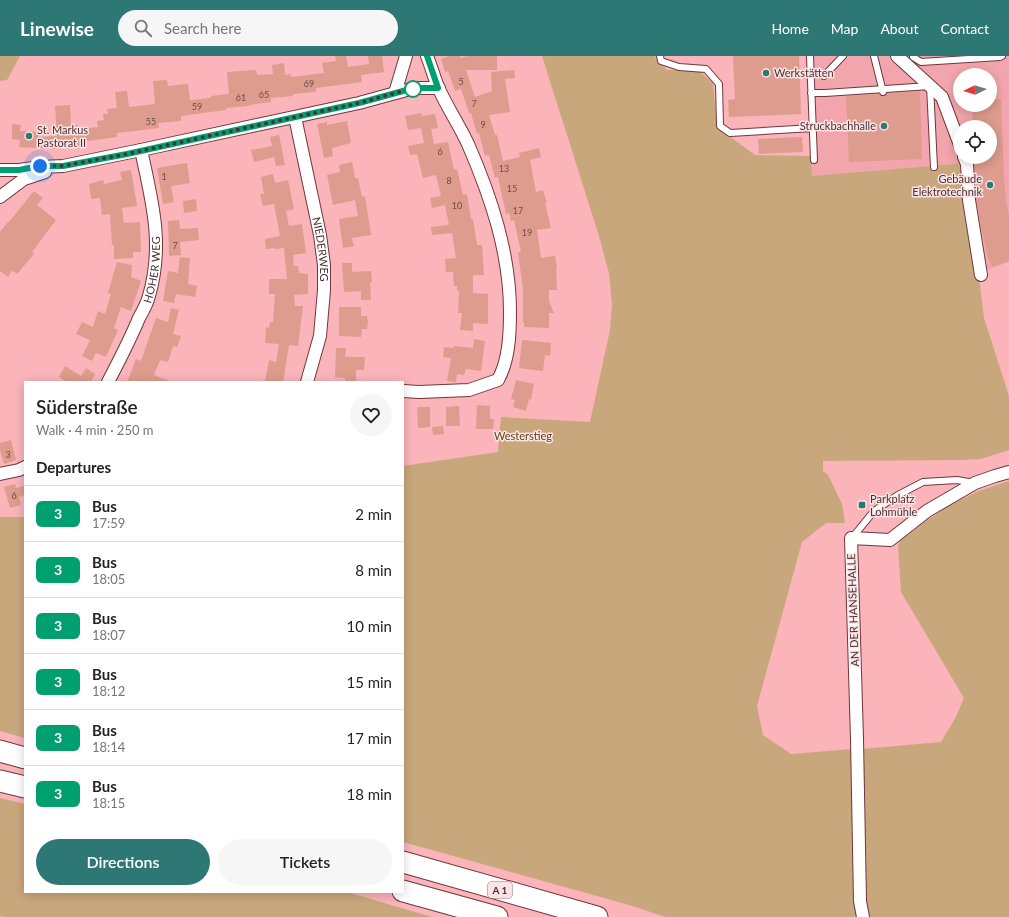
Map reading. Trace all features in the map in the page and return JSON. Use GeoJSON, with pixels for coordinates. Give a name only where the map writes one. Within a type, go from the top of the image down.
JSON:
{"type":"FeatureCollection","features":[{"type":"Feature","properties":{"kind":"highway"},"geometry":{"type":"LineString","coordinates":[[0,751],[24,758]]}},
{"type":"Feature","properties":{"kind":"highway"},"geometry":{"type":"LineString","coordinates":[[0,781],[24,787]]}},
{"type":"Feature","properties":{"kind":"highway","name":"A 1"},"geometry":{"type":"LineString","coordinates":[[404,862],[597,917]]}},
{"type":"Feature","properties":{"kind":"highway","name":"A 1"},"geometry":{"type":"LineString","coordinates":[[404,891],[497,917]]}},
{"type":"Feature","properties":{"kind":"street"},"geometry":{"type":"LineString","coordinates":[[395,93],[406,56]]}},
{"type":"Feature","properties":{"kind":"street"},"geometry":{"type":"LineString","coordinates":[[404,391],[468,390],[498,380],[507,353],[510,324],[510,293],[502,243],[489,197],[470,150],[438,88],[427,56]]}},
{"type":"Feature","properties":{"kind":"street"},"geometry":{"type":"LineString","coordinates":[[897,56],[942,97],[953,126]]}},
{"type":"Feature","properties":{"kind":"street"},"geometry":{"type":"LineString","coordinates":[[0,195],[24,179],[63,166],[359,103],[414,88],[438,88]]}},
{"type":"Feature","properties":{"kind":"street","name":"NIEDERWEG"},"geometry":{"type":"LineString","coordinates":[[295,117],[320,234],[324,265],[324,290],[320,336],[307,381]]}},
{"type":"Feature","properties":{"kind":"street","name":"HOHER WEG"},"geometry":{"type":"LineString","coordinates":[[108,381],[149,297],[155,268],[156,242],[154,212],[141,150]]}},
{"type":"Feature","properties":{"kind":"street"},"geometry":{"type":"LineString","coordinates":[[967,164],[969,200],[981,275]]}},
{"type":"Feature","properties":{"kind":"street"},"geometry":{"type":"LineString","coordinates":[[0,170],[19,170],[40,166],[63,166]]}},
{"type":"Feature","properties":{"kind":"street"},"geometry":{"type":"LineString","coordinates":[[0,474],[24,468]]}},
{"type":"Feature","properties":{"kind":"street","name":"AN DER HANSEHALLE"},"geometry":{"type":"LineString","coordinates":[[863,917],[860,902],[851,538],[890,540],[927,511],[975,483],[1009,472]]}},
{"type":"Feature","properties":{"kind":"lane"},"geometry":{"type":"LineString","coordinates":[[660,56],[661,61],[679,67],[706,69],[719,84],[720,126],[730,133],[813,128]]}},
{"type":"Feature","properties":{"kind":"lane"},"geometry":{"type":"LineString","coordinates":[[810,56],[814,160]]}},
{"type":"Feature","properties":{"kind":"lane"},"geometry":{"type":"LineString","coordinates":[[824,76],[842,56]]}},
{"type":"Feature","properties":{"kind":"lane"},"geometry":{"type":"LineString","coordinates":[[874,56],[883,91]]}},
{"type":"Feature","properties":{"kind":"lane"},"geometry":{"type":"LineString","coordinates":[[913,56],[921,59],[1002,56]]}},
{"type":"Feature","properties":{"kind":"lane"},"geometry":{"type":"LineString","coordinates":[[811,93],[883,91],[930,86],[934,167]]}},
{"type":"Feature","properties":{"kind":"lane"},"geometry":{"type":"LineString","coordinates":[[851,538],[874,511],[898,495],[923,482],[958,480],[975,483]]}},
{"type":"Feature","properties":{"kind":"shaded area"},"geometry":{"type":"Polygon","coordinates":[[[805,56],[1009,56],[1009,262],[979,273],[965,164],[997,164],[997,120],[953,120],[953,164],[812,176],[805,56]]]}},
{"type":"Feature","properties":{"kind":"green space"},"geometry":{"type":"Polygon","coordinates":[[[0,56],[20,56],[7,80],[0,81],[0,56]]]}},
{"type":"Feature","properties":{"kind":"green space","name":"Westerstieg"},"geometry":{"type":"Polygon","coordinates":[[[542,56],[655,56],[667,70],[698,70],[713,83],[717,127],[755,155],[811,156],[812,176],[965,164],[984,318],[1009,396],[1009,450],[981,459],[823,461],[823,471],[828,475],[842,504],[845,523],[826,523],[802,542],[757,706],[763,735],[791,754],[852,749],[858,917],[665,917],[633,906],[404,842],[404,466],[498,452],[501,417],[590,422],[610,330],[612,304],[609,273],[599,236],[542,56]]]}},
{"type":"Feature","properties":{"kind":"green space"},"geometry":{"type":"Polygon","coordinates":[[[1009,481],[1009,917],[867,917],[865,903],[862,749],[941,742],[956,717],[964,698],[901,592],[898,547],[900,541],[929,519],[954,503],[979,491],[1009,481]]]}},
{"type":"Feature","properties":{"kind":"green space"},"geometry":{"type":"Polygon","coordinates":[[[0,517],[24,517],[24,738],[0,731],[0,517]]]}},
{"type":"Feature","properties":{"kind":"green space"},"geometry":{"type":"Polygon","coordinates":[[[0,798],[24,804],[24,893],[350,893],[432,917],[3,917],[0,916],[0,798]]]}},
{"type":"Feature","properties":{"kind":"building"},"geometry":{"type":"Polygon","coordinates":[[[335,56],[346,56],[348,67],[369,64],[368,56],[382,56],[384,72],[361,75],[362,82],[316,88],[316,92],[271,98],[271,102],[181,116],[181,121],[158,123],[159,128],[117,133],[117,137],[80,142],[80,146],[52,149],[19,147],[20,140],[12,139],[12,124],[21,125],[20,131],[39,132],[39,137],[57,136],[55,106],[70,105],[71,126],[78,125],[78,129],[98,127],[97,121],[104,120],[103,114],[108,114],[107,109],[117,108],[115,92],[127,91],[129,107],[155,104],[153,81],[167,80],[168,86],[188,84],[190,100],[211,98],[211,96],[229,94],[227,72],[256,70],[257,75],[273,74],[272,65],[284,63],[285,75],[291,74],[291,77],[324,73],[322,63],[336,61],[335,56]]]}},
{"type":"Feature","properties":{"kind":"building"},"geometry":{"type":"Polygon","coordinates":[[[449,56],[460,56],[461,58],[468,56],[497,56],[497,70],[466,70],[475,97],[492,91],[491,72],[514,70],[515,78],[505,79],[510,112],[489,115],[495,135],[497,135],[503,161],[520,157],[519,153],[539,148],[541,157],[530,160],[536,192],[543,190],[547,203],[545,203],[551,228],[537,230],[541,258],[555,256],[557,268],[557,290],[549,290],[549,301],[554,313],[549,313],[549,328],[524,327],[523,289],[518,253],[521,252],[514,220],[511,221],[509,213],[506,214],[498,177],[495,178],[489,155],[485,156],[479,133],[477,134],[471,113],[469,113],[461,89],[455,91],[448,71],[445,72],[441,59],[449,56]]]}},
{"type":"Feature","properties":{"kind":"building"},"geometry":{"type":"Polygon","coordinates":[[[733,56],[799,56],[801,114],[729,117],[728,100],[735,99],[733,56]]]}},
{"type":"Feature","properties":{"kind":"building","name":"Struckbachhalle"},"geometry":{"type":"Polygon","coordinates":[[[920,91],[922,159],[849,162],[846,96],[879,94],[884,96],[887,93],[920,91]]]}},
{"type":"Feature","properties":{"kind":"building","name":"Gebäude Elektrotechnik"},"geometry":{"type":"Polygon","coordinates":[[[997,99],[1001,99],[1004,180],[1009,216],[1009,261],[992,267],[988,257],[976,199],[974,164],[997,164],[997,120],[973,120],[972,112],[997,112],[997,99]]]}},
{"type":"Feature","properties":{"kind":"building"},"geometry":{"type":"Polygon","coordinates":[[[421,113],[422,116],[435,114],[438,128],[431,129],[434,144],[448,142],[454,170],[457,169],[463,195],[467,194],[477,245],[482,245],[484,275],[473,275],[473,293],[488,294],[488,324],[473,323],[473,331],[460,330],[462,313],[458,313],[459,291],[457,291],[457,286],[454,286],[453,272],[446,272],[445,259],[456,258],[452,233],[432,235],[431,227],[449,225],[445,205],[432,208],[430,198],[441,196],[436,175],[423,178],[417,154],[410,155],[408,146],[424,143],[421,128],[408,130],[405,116],[421,113]]]}},
{"type":"Feature","properties":{"kind":"building"},"geometry":{"type":"Polygon","coordinates":[[[347,121],[351,143],[332,148],[333,156],[324,158],[317,124],[327,122],[327,125],[347,121]]]}},
{"type":"Feature","properties":{"kind":"building"},"geometry":{"type":"Polygon","coordinates":[[[279,135],[285,165],[276,166],[274,157],[254,162],[251,150],[272,146],[270,137],[279,135]]]}},
{"type":"Feature","properties":{"kind":"building"},"geometry":{"type":"Polygon","coordinates":[[[802,137],[803,152],[759,154],[758,139],[802,137]]]}},
{"type":"Feature","properties":{"kind":"building"},"geometry":{"type":"Polygon","coordinates":[[[352,162],[355,178],[358,178],[362,197],[365,196],[371,235],[352,238],[354,246],[343,248],[339,219],[358,216],[355,200],[333,205],[327,175],[340,172],[339,165],[352,162]]]}},
{"type":"Feature","properties":{"kind":"building"},"geometry":{"type":"Polygon","coordinates":[[[187,163],[190,183],[171,186],[174,202],[163,204],[157,168],[187,163]]]}},
{"type":"Feature","properties":{"kind":"building"},"geometry":{"type":"Polygon","coordinates":[[[131,170],[137,206],[122,208],[124,223],[140,222],[141,252],[133,252],[133,258],[114,259],[114,245],[112,245],[110,214],[102,215],[100,198],[91,199],[89,184],[103,180],[104,184],[122,180],[120,172],[131,170]]]}},
{"type":"Feature","properties":{"kind":"building"},"geometry":{"type":"Polygon","coordinates":[[[273,174],[275,183],[288,180],[294,209],[286,211],[289,226],[302,224],[306,253],[293,255],[294,266],[298,266],[299,273],[308,274],[308,294],[294,295],[295,306],[303,306],[298,346],[289,345],[283,381],[265,381],[269,360],[276,362],[279,344],[265,343],[266,327],[269,328],[270,322],[273,322],[275,294],[269,294],[269,279],[287,279],[284,248],[266,249],[265,239],[280,236],[274,204],[263,206],[260,194],[264,194],[261,177],[273,174]]]}},
{"type":"Feature","properties":{"kind":"building"},"geometry":{"type":"Polygon","coordinates":[[[34,191],[43,198],[37,205],[56,220],[32,252],[34,254],[17,274],[12,270],[8,277],[0,271],[0,232],[34,191]]]}},
{"type":"Feature","properties":{"kind":"building"},"geometry":{"type":"Polygon","coordinates":[[[196,199],[197,211],[184,213],[183,201],[196,199]]]}},
{"type":"Feature","properties":{"kind":"building"},"geometry":{"type":"Polygon","coordinates":[[[179,220],[180,229],[198,228],[199,240],[180,242],[181,255],[169,256],[168,221],[179,220]]]}},
{"type":"Feature","properties":{"kind":"building"},"geometry":{"type":"Polygon","coordinates":[[[180,257],[190,258],[188,284],[197,286],[195,297],[176,294],[174,303],[163,301],[168,271],[178,273],[180,257]]]}},
{"type":"Feature","properties":{"kind":"building"},"geometry":{"type":"Polygon","coordinates":[[[117,262],[132,265],[131,277],[141,281],[131,311],[121,307],[114,328],[118,330],[106,357],[96,353],[92,361],[82,356],[90,340],[76,334],[82,322],[93,327],[98,311],[105,314],[111,294],[108,293],[117,262]]]}},
{"type":"Feature","properties":{"kind":"building"},"geometry":{"type":"Polygon","coordinates":[[[342,263],[352,263],[352,272],[371,271],[371,300],[361,300],[361,291],[344,292],[342,263]]]}},
{"type":"Feature","properties":{"kind":"building"},"geometry":{"type":"Polygon","coordinates":[[[339,307],[361,307],[361,316],[367,316],[368,322],[367,329],[362,329],[361,337],[339,336],[339,307]]]}},
{"type":"Feature","properties":{"kind":"building"},"geometry":{"type":"Polygon","coordinates":[[[171,308],[179,310],[173,334],[181,336],[177,347],[173,346],[168,362],[160,360],[154,375],[170,381],[127,381],[136,359],[141,361],[156,318],[168,322],[171,308]]]}},
{"type":"Feature","properties":{"kind":"building"},"geometry":{"type":"Polygon","coordinates":[[[474,339],[485,341],[481,371],[466,369],[464,375],[457,374],[456,382],[447,381],[451,358],[443,357],[444,347],[454,348],[454,346],[473,348],[474,339]]]}},
{"type":"Feature","properties":{"kind":"building"},"geometry":{"type":"Polygon","coordinates":[[[522,340],[551,343],[550,356],[545,355],[543,371],[519,368],[522,340]]]}},
{"type":"Feature","properties":{"kind":"building"},"geometry":{"type":"Polygon","coordinates":[[[336,348],[346,348],[345,357],[365,357],[364,370],[356,370],[356,381],[345,381],[345,378],[335,377],[336,348]]]}},
{"type":"Feature","properties":{"kind":"building"},"geometry":{"type":"Polygon","coordinates":[[[65,366],[81,376],[86,368],[95,374],[92,381],[65,381],[59,377],[65,366]]]}},
{"type":"Feature","properties":{"kind":"building"},"geometry":{"type":"Polygon","coordinates":[[[516,380],[534,384],[531,400],[529,399],[526,411],[513,407],[515,400],[511,399],[516,380]]]}},
{"type":"Feature","properties":{"kind":"building"},"geometry":{"type":"Polygon","coordinates":[[[477,405],[490,406],[490,419],[494,419],[493,429],[476,429],[477,405]]]}},
{"type":"Feature","properties":{"kind":"building"},"geometry":{"type":"Polygon","coordinates":[[[459,406],[460,426],[446,426],[446,407],[459,406]]]}},
{"type":"Feature","properties":{"kind":"building"},"geometry":{"type":"Polygon","coordinates":[[[417,407],[430,407],[430,427],[418,428],[417,407]]]}},
{"type":"Feature","properties":{"kind":"building"},"geometry":{"type":"Polygon","coordinates":[[[443,426],[444,434],[433,435],[432,427],[443,426]]]}},
{"type":"Feature","properties":{"kind":"building"},"geometry":{"type":"Polygon","coordinates":[[[11,440],[16,460],[4,464],[0,450],[0,443],[11,440]]]}},
{"type":"Feature","properties":{"kind":"building"},"geometry":{"type":"Polygon","coordinates":[[[15,484],[16,488],[24,486],[24,495],[19,497],[21,505],[10,508],[4,487],[15,484]]]}},
{"type":"Feature","properties":{"kind":"bus line","name":"3"},"geometry":{"type":"LineString","coordinates":[[0,170],[19,170],[40,166],[63,166],[127,154],[359,103],[414,88],[438,88],[427,56]]}},
{"type":"Feature","properties":{"kind":"place","name":"Werkstätten"},"geometry":{"type":"Point","coordinates":[766,73]}},
{"type":"Feature","properties":{"kind":"place","name":"Struckbachhalle"},"geometry":{"type":"Point","coordinates":[884,126]}},
{"type":"Feature","properties":{"kind":"place","name":"St. Markus Pastorat II"},"geometry":{"type":"Point","coordinates":[29,136]}},
{"type":"Feature","properties":{"kind":"place","name":"Gebäude Elektrotechnik"},"geometry":{"type":"Point","coordinates":[990,185]}},
{"type":"Feature","properties":{"kind":"place","name":"Parkplatz Lohmühle"},"geometry":{"type":"Point","coordinates":[862,505]}},
{"type":"Feature","properties":{"kind":"route"},"geometry":{"type":"LineString","coordinates":[[40,166],[63,166],[127,154],[359,103],[414,88],[413,89]]}}]}
